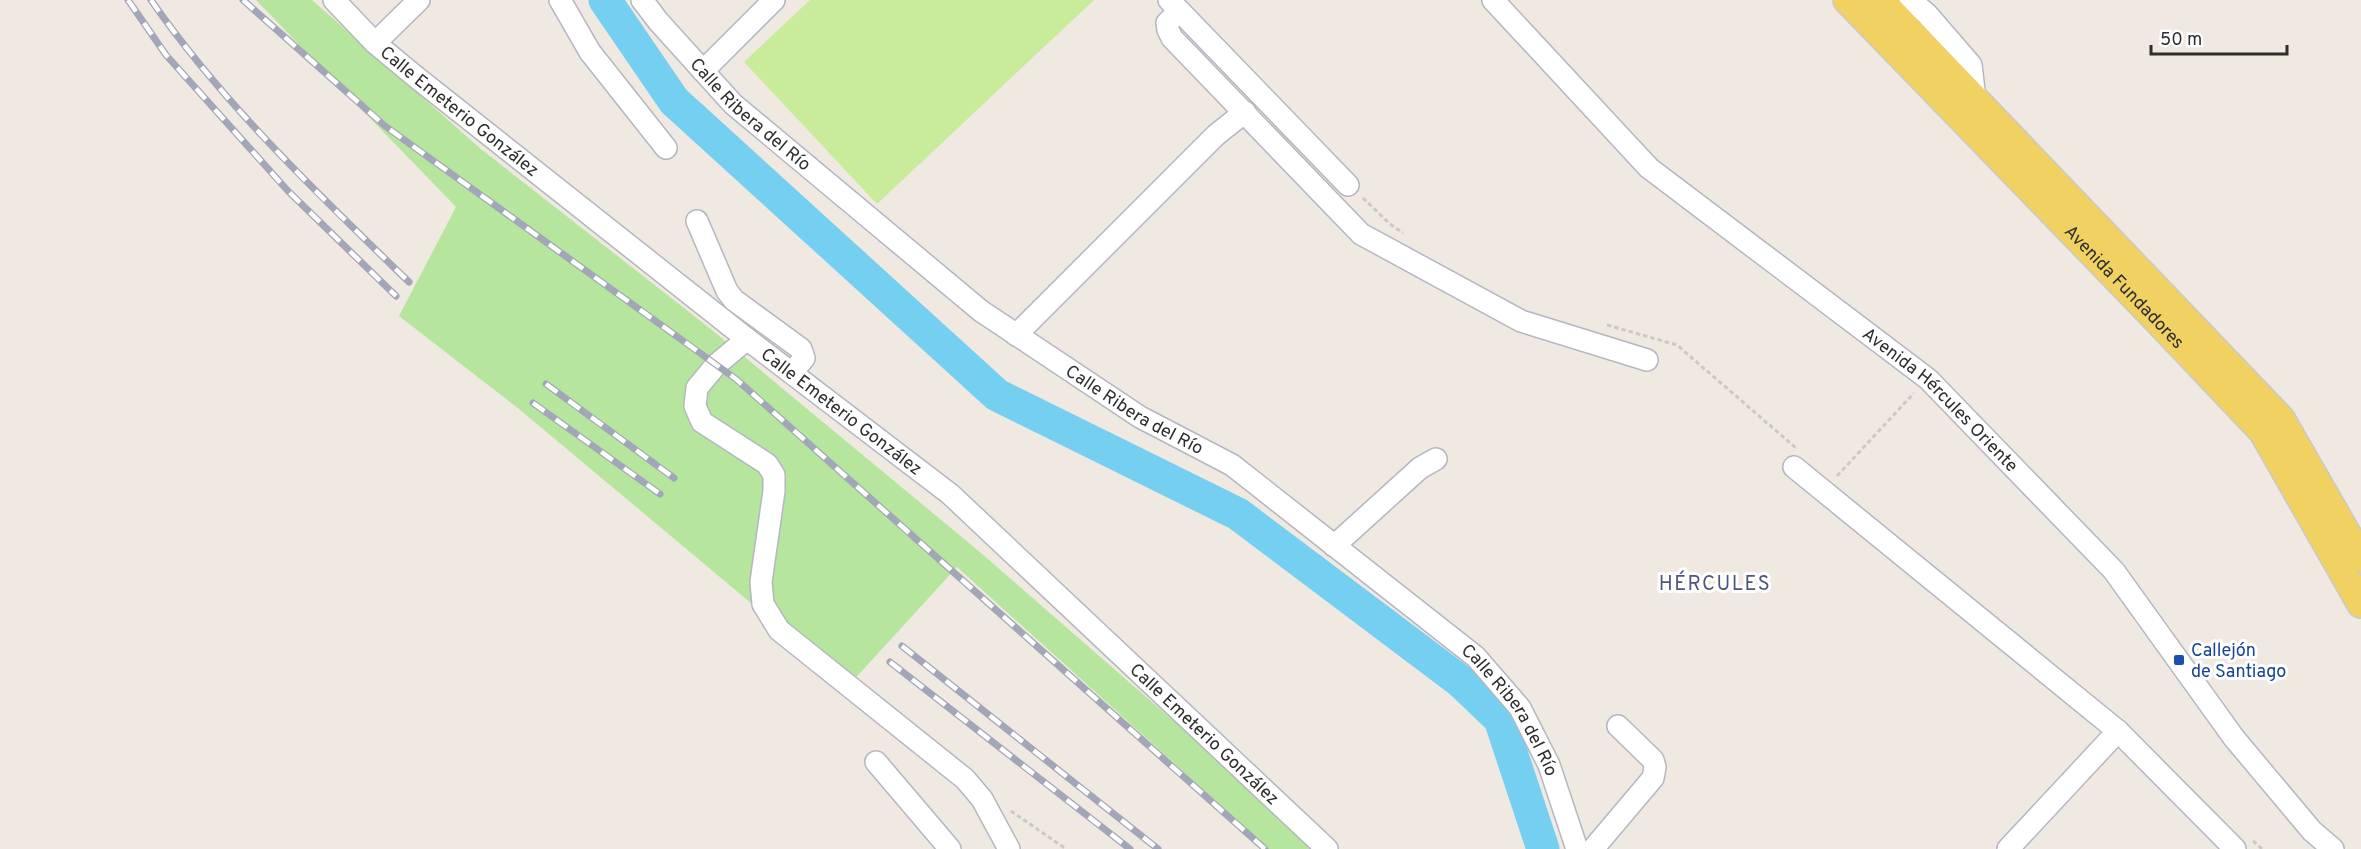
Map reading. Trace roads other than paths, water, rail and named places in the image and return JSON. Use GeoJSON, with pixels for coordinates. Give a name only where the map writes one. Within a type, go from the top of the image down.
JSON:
{"type":"FeatureCollection","features":[{"type":"Feature","properties":{"kind":"main road","name":"Avenida Fundadores"},"geometry":{"type":"LineString","coordinates":[[1847,0],[2263,432],[2361,604]]}},
{"type":"Feature","properties":{"kind":"main road","name":"Avenida Fundadores"},"geometry":{"type":"LineString","coordinates":[[1880,0],[2281,419],[2361,558]]}},
{"type":"Feature","properties":{"kind":"street","name":"Calle Emeterio González"},"geometry":{"type":"LineString","coordinates":[[334,0],[375,43],[747,339],[950,494],[1327,849]]}},
{"type":"Feature","properties":{"kind":"street"},"geometry":{"type":"LineString","coordinates":[[375,43],[419,0]]}},
{"type":"Feature","properties":{"kind":"street"},"geometry":{"type":"LineString","coordinates":[[560,0],[590,52],[666,148]]}},
{"type":"Feature","properties":{"kind":"street","name":"Calle Ribera del Río"},"geometry":{"type":"LineString","coordinates":[[642,0],[733,104],[981,311],[1140,417],[1232,465],[1476,657],[1520,708],[1549,765],[1577,849]]}},
{"type":"Feature","properties":{"kind":"street"},"geometry":{"type":"LineString","coordinates":[[703,71],[774,0]]}},
{"type":"Feature","properties":{"kind":"street","name":"Avenida Hércules Oriente"},"geometry":{"type":"LineString","coordinates":[[1493,0],[1649,168],[1928,379],[2114,571],[2234,738],[2312,831],[2333,849]]}},
{"type":"Feature","properties":{"kind":"street"},"geometry":{"type":"LineString","coordinates":[[1910,0],[1927,14],[1971,65],[1975,99]]}},
{"type":"Feature","properties":{"kind":"street"},"geometry":{"type":"LineString","coordinates":[[1348,185],[1174,5],[1167,23],[1172,38],[1361,234],[1521,321],[1647,360]]}},
{"type":"Feature","properties":{"kind":"street"},"geometry":{"type":"LineString","coordinates":[[1016,335],[1216,135],[1245,112]]}},
{"type":"Feature","properties":{"kind":"street"},"geometry":{"type":"LineString","coordinates":[[697,221],[727,291],[734,300],[801,349],[804,358],[792,373]]}},
{"type":"Feature","properties":{"kind":"street"},"geometry":{"type":"LineString","coordinates":[[747,339],[716,365],[697,388],[694,406],[702,422],[767,464],[774,476],[774,491],[761,582],[764,604],[780,630],[964,778],[982,799],[1009,849]]}},
{"type":"Feature","properties":{"kind":"street"},"geometry":{"type":"LineString","coordinates":[[1334,546],[1412,474],[1436,459]]}},
{"type":"Feature","properties":{"kind":"street"},"geometry":{"type":"LineString","coordinates":[[1794,467],[2118,731],[2235,849]]}},
{"type":"Feature","properties":{"kind":"street"},"geometry":{"type":"LineString","coordinates":[[1593,849],[1653,778],[1655,767],[1653,760],[1618,726]]}},
{"type":"Feature","properties":{"kind":"street"},"geometry":{"type":"LineString","coordinates":[[2008,849],[2118,731]]}},
{"type":"Feature","properties":{"kind":"street"},"geometry":{"type":"LineString","coordinates":[[876,762],[950,849]]}},
{"type":"Feature","properties":{"kind":"waterway"},"geometry":{"type":"LineString","coordinates":[[605,0],[674,101],[997,395],[1238,514],[1460,681],[1500,719],[1543,849]]}},
{"type":"Feature","properties":{"kind":"railway"},"geometry":{"type":"LineString","coordinates":[[128,0],[166,55],[288,191],[396,296]]}},
{"type":"Feature","properties":{"kind":"railway"},"geometry":{"type":"LineString","coordinates":[[151,0],[209,76],[273,147],[409,282]]}},
{"type":"Feature","properties":{"kind":"railway"},"geometry":{"type":"LineString","coordinates":[[243,0],[385,126],[736,379],[1265,849]]}},
{"type":"Feature","properties":{"kind":"railway"},"geometry":{"type":"LineString","coordinates":[[546,384],[674,478]]}},
{"type":"Feature","properties":{"kind":"railway"},"geometry":{"type":"LineString","coordinates":[[533,403],[660,494]]}},
{"type":"Feature","properties":{"kind":"railway"},"geometry":{"type":"LineString","coordinates":[[902,646],[1158,849]]}},
{"type":"Feature","properties":{"kind":"railway"},"geometry":{"type":"LineString","coordinates":[[890,662],[1130,849]]}},
{"type":"Feature","properties":{"kind":"place","name":"Callejón de Santiago"},"geometry":{"type":"Point","coordinates":[2179,660]}},
{"type":"Feature","properties":{"kind":"district","name":"HÉRCULES"},"geometry":{"type":"Point","coordinates":[1715,583]}}]}
